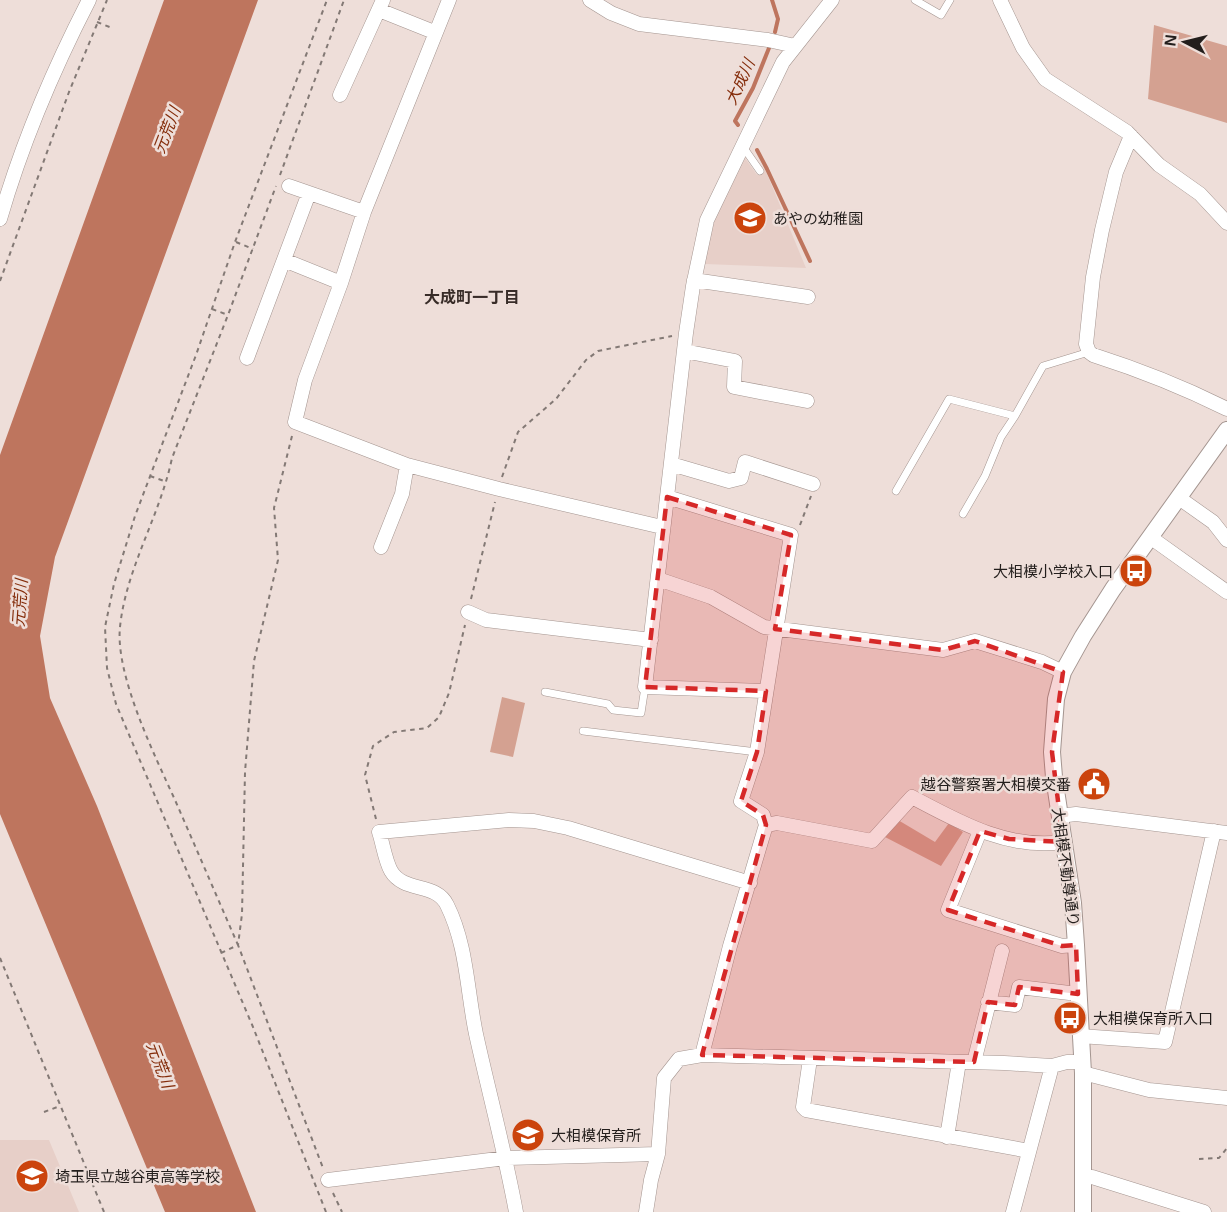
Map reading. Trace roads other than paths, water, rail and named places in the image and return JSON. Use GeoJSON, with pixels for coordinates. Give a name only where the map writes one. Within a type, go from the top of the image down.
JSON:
{"type":"FeatureCollection","features":[{"type":"Feature","properties":{"kind":"street"},"geometry":{"type":"LineString","coordinates":[[0,219],[10,184],[37,114],[68,42],[90,0]]}},
{"type":"Feature","properties":{"kind":"street"},"geometry":{"type":"LineString","coordinates":[[448,0],[364,212],[341,284],[305,380],[296,422],[407,465],[662,527]]}},
{"type":"Feature","properties":{"kind":"street"},"geometry":{"type":"LineString","coordinates":[[590,0],[611,13],[639,24],[768,40],[795,46]]}},
{"type":"Feature","properties":{"kind":"street"},"geometry":{"type":"LineString","coordinates":[[766,691],[645,687],[686,333],[707,219],[783,62],[832,0]]}},
{"type":"Feature","properties":{"kind":"street"},"geometry":{"type":"LineString","coordinates":[[1000,0],[1023,48],[1040,73],[1063,92],[1131,136],[1159,165],[1200,194],[1226,221]]}},
{"type":"Feature","properties":{"kind":"street"},"geometry":{"type":"LineString","coordinates":[[340,95],[381,5],[434,32]]}},
{"type":"Feature","properties":{"kind":"street"},"geometry":{"type":"LineString","coordinates":[[1131,136],[1116,172],[1102,230],[1093,277],[1086,344],[1089,352],[1094,355],[1181,386],[1227,409]]}},
{"type":"Feature","properties":{"kind":"street"},"geometry":{"type":"LineString","coordinates":[[289,186],[364,212]]}},
{"type":"Feature","properties":{"kind":"street"},"geometry":{"type":"LineString","coordinates":[[247,358],[309,193]]}},
{"type":"Feature","properties":{"kind":"street"},"geometry":{"type":"LineString","coordinates":[[284,260],[341,284]]}},
{"type":"Feature","properties":{"kind":"street"},"geometry":{"type":"LineString","coordinates":[[694,280],[808,297]]}},
{"type":"Feature","properties":{"kind":"street"},"geometry":{"type":"LineString","coordinates":[[684,351],[735,361],[734,387],[807,401]]}},
{"type":"Feature","properties":{"kind":"street","name":"大相模不動尊通り"},"geometry":{"type":"LineString","coordinates":[[1083,1212],[1082,1067],[1076,945],[1073,903],[1059,816],[1052,752],[1056,699],[1063,672],[1113,589],[1224,441]]}},
{"type":"Feature","properties":{"kind":"street"},"geometry":{"type":"LineString","coordinates":[[671,464],[729,481],[741,478],[746,462],[813,484]]}},
{"type":"Feature","properties":{"kind":"street"},"geometry":{"type":"LineString","coordinates":[[381,547],[402,494],[407,465]]}},
{"type":"Feature","properties":{"kind":"street"},"geometry":{"type":"LineString","coordinates":[[667,497],[791,535],[757,752],[741,801],[764,814],[766,825],[730,946],[702,1055]]}},
{"type":"Feature","properties":{"kind":"street"},"geometry":{"type":"LineString","coordinates":[[1179,498],[1213,522],[1227,540]]}},
{"type":"Feature","properties":{"kind":"street"},"geometry":{"type":"LineString","coordinates":[[1150,537],[1227,592]]}},
{"type":"Feature","properties":{"kind":"street"},"geometry":{"type":"LineString","coordinates":[[658,579],[711,597],[764,627],[943,650],[975,641],[1042,662],[1063,672]]}},
{"type":"Feature","properties":{"kind":"street"},"geometry":{"type":"LineString","coordinates":[[468,612],[486,620],[651,640]]}},
{"type":"Feature","properties":{"kind":"street"},"geometry":{"type":"LineString","coordinates":[[766,825],[777,822],[872,841],[912,797],[963,825],[980,831],[1009,839],[1050,844],[1063,842]]}},
{"type":"Feature","properties":{"kind":"street"},"geometry":{"type":"LineString","coordinates":[[1059,816],[1076,814],[1221,832],[1165,1042],[1080,1036]]}},
{"type":"Feature","properties":{"kind":"street"},"geometry":{"type":"LineString","coordinates":[[516,1212],[506,1158],[476,1032],[460,938],[446,903],[438,893],[404,883],[391,871],[379,832],[509,820],[534,821],[568,828],[750,883]]}},
{"type":"Feature","properties":{"kind":"street"},"geometry":{"type":"LineString","coordinates":[[980,831],[948,910],[1062,946],[1076,945]]}},
{"type":"Feature","properties":{"kind":"street"},"geometry":{"type":"LineString","coordinates":[[974,1062],[1002,951]]}},
{"type":"Feature","properties":{"kind":"street"},"geometry":{"type":"LineString","coordinates":[[988,1002],[1015,1005],[1018,987],[1078,994]]}},
{"type":"Feature","properties":{"kind":"street"},"geometry":{"type":"LineString","coordinates":[[646,1212],[658,1154],[664,1078],[679,1059],[702,1055],[1082,1067],[1149,1090],[1227,1098]]}},
{"type":"Feature","properties":{"kind":"street"},"geometry":{"type":"LineString","coordinates":[[810,1059],[804,1107],[806,1110],[1029,1151]]}},
{"type":"Feature","properties":{"kind":"street"},"geometry":{"type":"LineString","coordinates":[[947,1137],[959,1062]]}},
{"type":"Feature","properties":{"kind":"street"},"geometry":{"type":"LineString","coordinates":[[1013,1212],[1052,1066]]}},
{"type":"Feature","properties":{"kind":"street"},"geometry":{"type":"LineString","coordinates":[[327,1180],[506,1158],[658,1154]]}},
{"type":"Feature","properties":{"kind":"street"},"geometry":{"type":"LineString","coordinates":[[1083,1176],[1204,1212]]}},
{"type":"Feature","properties":{"kind":"lane"},"geometry":{"type":"LineString","coordinates":[[915,0],[941,15],[950,0]]}},
{"type":"Feature","properties":{"kind":"lane"},"geometry":{"type":"LineString","coordinates":[[740,148],[746,151],[760,171]]}},
{"type":"Feature","properties":{"kind":"lane"},"geometry":{"type":"LineString","coordinates":[[963,514],[985,476],[1001,436],[1043,366],[1089,352]]}},
{"type":"Feature","properties":{"kind":"lane"},"geometry":{"type":"LineString","coordinates":[[896,491],[949,399],[1015,416]]}},
{"type":"Feature","properties":{"kind":"lane"},"geometry":{"type":"LineString","coordinates":[[545,692],[608,704],[613,710],[641,713],[645,687]]}},
{"type":"Feature","properties":{"kind":"lane"},"geometry":{"type":"LineString","coordinates":[[583,731],[757,752]]}},
{"type":"Feature","properties":{"kind":"water","name":"元荒川"},"geometry":{"type":"Polygon","coordinates":[[[164,0],[258,0],[55,557],[40,636],[50,698],[97,806],[256,1212],[165,1212],[0,814],[0,455],[164,0]]]}},
{"type":"Feature","properties":{"kind":"waterway","name":"大成川"},"geometry":{"type":"LineString","coordinates":[[772,0],[778,19],[775,32]]}},
{"type":"Feature","properties":{"kind":"waterway","name":"大成川"},"geometry":{"type":"LineString","coordinates":[[738,125],[735,121],[753,88],[769,48]]}},
{"type":"Feature","properties":{"kind":"waterway","name":"大成川"},"geometry":{"type":"LineString","coordinates":[[757,150],[810,261]]}},
{"type":"Feature","properties":{"kind":"place","name":"あやの幼稚園"},"geometry":{"type":"Point","coordinates":[750,218]}},
{"type":"Feature","properties":{"kind":"place","name":"大相模小学校入口"},"geometry":{"type":"Point","coordinates":[1136,571]}},
{"type":"Feature","properties":{"kind":"place","name":"越谷警察署大相模交番"},"geometry":{"type":"Point","coordinates":[1094,784]}},
{"type":"Feature","properties":{"kind":"place","name":"大相模保育所入口"},"geometry":{"type":"Point","coordinates":[1070,1018]}},
{"type":"Feature","properties":{"kind":"place","name":"大相模保育所"},"geometry":{"type":"Point","coordinates":[528,1135]}},
{"type":"Feature","properties":{"kind":"place","name":"埼玉県立越谷東高等学校"},"geometry":{"type":"Point","coordinates":[32,1176]}},
{"type":"Feature","properties":{"kind":"district","name":"大成町一丁目"},"geometry":{"type":"Point","coordinates":[472,297]}}]}
